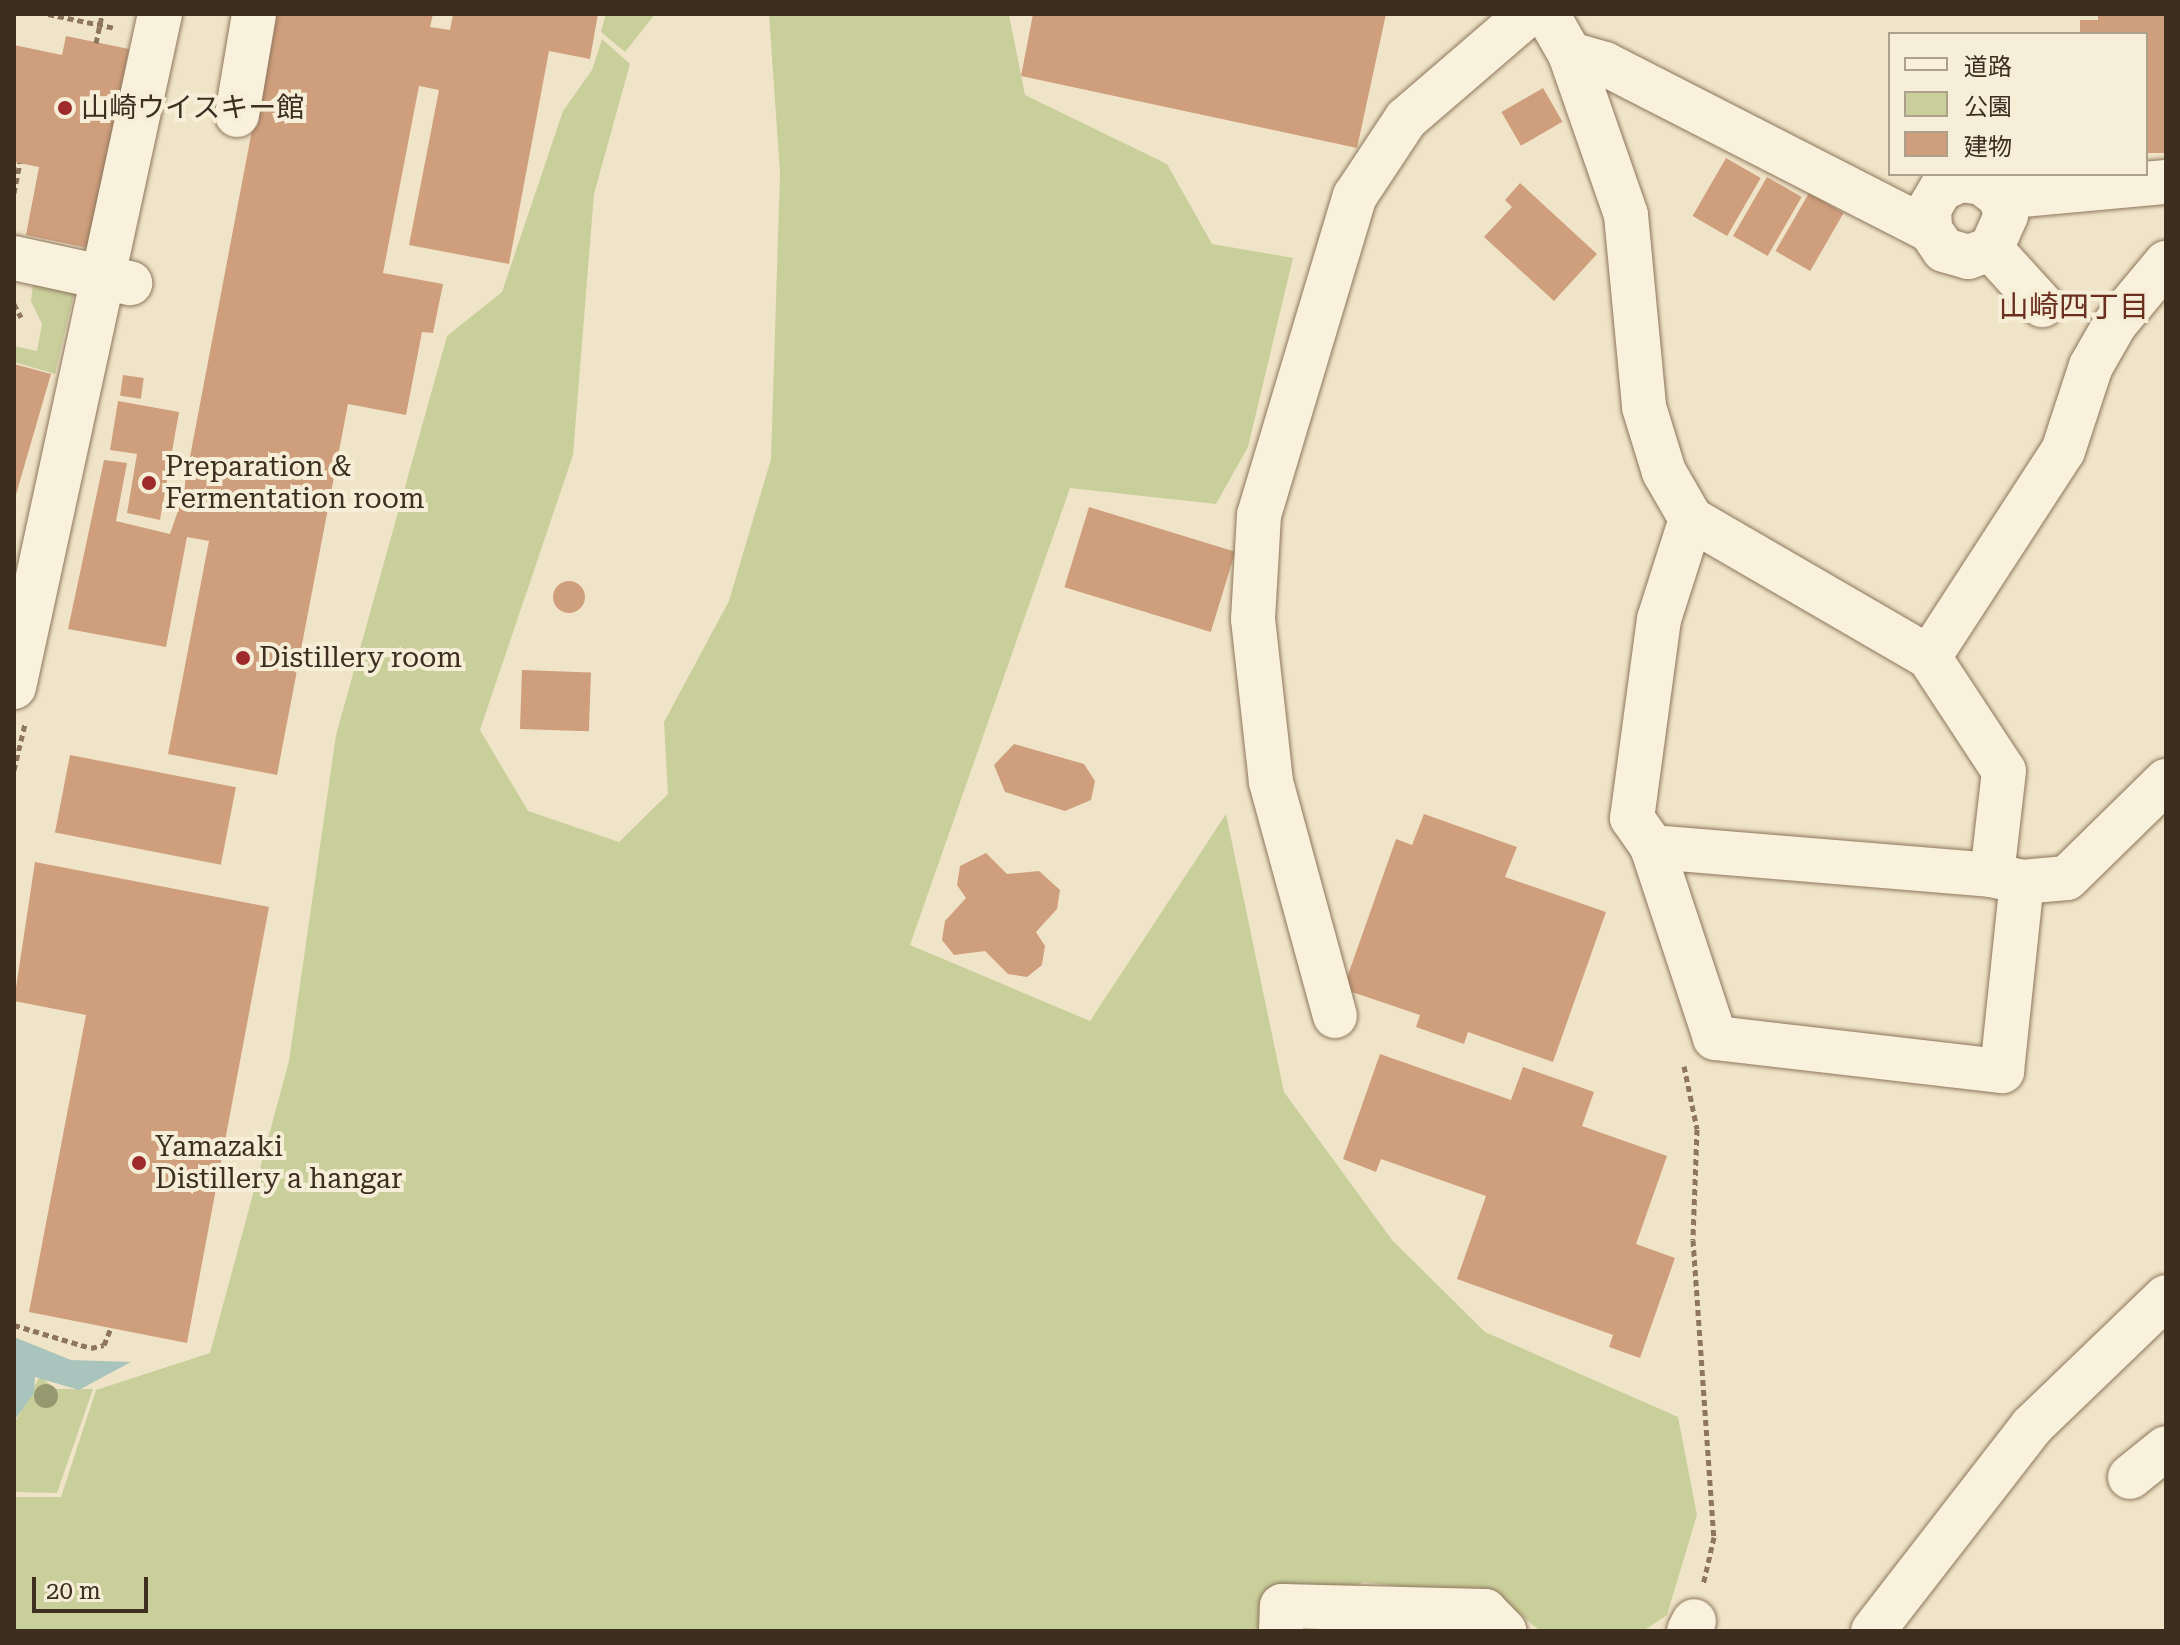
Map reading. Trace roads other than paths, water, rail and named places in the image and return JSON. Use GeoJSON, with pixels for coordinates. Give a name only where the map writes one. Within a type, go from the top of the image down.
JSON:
{"type":"FeatureCollection","features":[{"type":"Feature","properties":{"kind":"street"},"geometry":{"type":"LineString","coordinates":[[237,115],[254,14]]}},
{"type":"Feature","properties":{"kind":"street"},"geometry":{"type":"LineString","coordinates":[[1335,1016],[1271,782],[1253,619],[1259,515],[1355,196],[1406,119],[1528,14]]}},
{"type":"Feature","properties":{"kind":"street"},"geometry":{"type":"LineString","coordinates":[[1547,14],[1570,54],[1626,215],[1644,407],[1664,472],[1691,519],[1929,657],[2004,771],[2007,878],[2002,1071],[1715,1038],[1652,847],[1632,818],[1659,619],[1691,519]]}},
{"type":"Feature","properties":{"kind":"street"},"geometry":{"type":"LineString","coordinates":[[14,687],[117,280],[158,25]]}},
{"type":"Feature","properties":{"kind":"street"},"geometry":{"type":"LineString","coordinates":[[1570,54],[1605,64],[1930,230],[1944,250],[1968,257],[1991,249],[2003,234],[2000,197]]}},
{"type":"Feature","properties":{"kind":"street"},"geometry":{"type":"LineString","coordinates":[[1930,230],[1929,209],[1941,189],[1961,180],[1982,183],[2000,197],[2166,182]]}},
{"type":"Feature","properties":{"kind":"street"},"geometry":{"type":"LineString","coordinates":[[1991,249],[2042,305]]}},
{"type":"Feature","properties":{"kind":"street"},"geometry":{"type":"LineString","coordinates":[[14,258],[117,280]]}},
{"type":"Feature","properties":{"kind":"street"},"geometry":{"type":"LineString","coordinates":[[1929,657],[2063,451],[2091,366],[2115,324],[2166,263]]}},
{"type":"Feature","properties":{"kind":"street"},"geometry":{"type":"LineString","coordinates":[[1652,847],[2007,878],[2067,878],[2166,781]]}},
{"type":"Feature","properties":{"kind":"street"},"geometry":{"type":"LineString","coordinates":[[1873,1631],[2032,1426],[2166,1297]]}},
{"type":"Feature","properties":{"kind":"street"},"geometry":{"type":"LineString","coordinates":[[2130,1477],[2166,1448]]}},
{"type":"Feature","properties":{"kind":"street"},"geometry":{"type":"LineString","coordinates":[[1281,1631],[1282,1606],[1485,1611],[1504,1631]]}},
{"type":"Feature","properties":{"kind":"water"},"geometry":{"type":"Polygon","coordinates":[[[14,1337],[71,1360],[131,1362],[79,1390],[35,1377],[34,1393],[14,1421],[14,1337]]]}},
{"type":"Feature","properties":{"kind":"place","name":"山崎ウイスキー館"},"geometry":{"type":"Point","coordinates":[65,108]}},
{"type":"Feature","properties":{"kind":"place","name":"Preparation & Fermentation room"},"geometry":{"type":"Point","coordinates":[149,483]}},
{"type":"Feature","properties":{"kind":"place","name":"Distillery room"},"geometry":{"type":"Point","coordinates":[243,658]}},
{"type":"Feature","properties":{"kind":"place","name":"Yamazaki Distillery a hangar"},"geometry":{"type":"Point","coordinates":[139,1163]}},
{"type":"Feature","properties":{"kind":"district","name":"山崎四丁目"},"geometry":{"type":"Point","coordinates":[2074,307]}}]}
